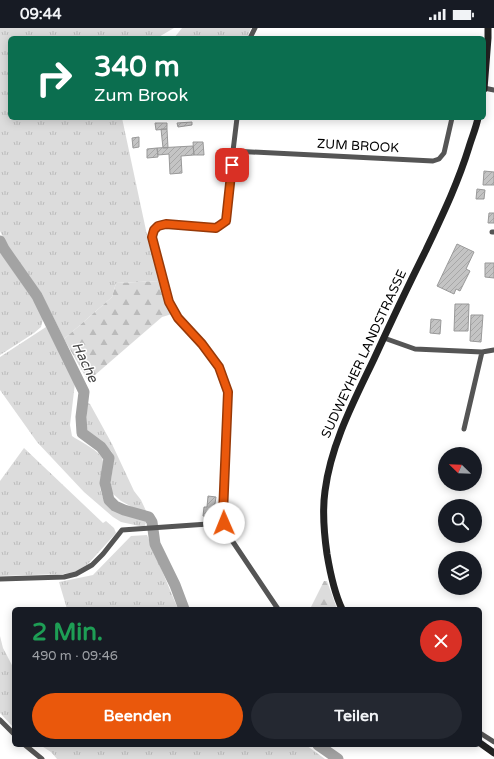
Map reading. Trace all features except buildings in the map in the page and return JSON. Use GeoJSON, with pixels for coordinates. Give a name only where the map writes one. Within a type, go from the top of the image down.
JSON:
{"type":"FeatureCollection","features":[{"type":"Feature","properties":{"kind":"main road"},"geometry":{"type":"LineString","coordinates":[[486,63],[488,28]]}},
{"type":"Feature","properties":{"kind":"main road","name":"SUDWEYHER LANDSTRASSE"},"geometry":{"type":"LineString","coordinates":[[341,607],[334,588],[325,541],[325,486],[332,455],[339,434],[446,210],[463,167],[477,120]]}},
{"type":"Feature","properties":{"kind":"main road"},"geometry":{"type":"LineString","coordinates":[[482,744],[494,752]]}},
{"type":"Feature","properties":{"kind":"street"},"geometry":{"type":"LineString","coordinates":[[225,531],[223,514],[228,392],[219,367],[202,344],[178,318],[169,302],[152,237],[154,230],[158,226],[166,224],[216,228],[226,221],[237,120]]}},
{"type":"Feature","properties":{"kind":"street","name":"ZUM BROOK"},"geometry":{"type":"LineString","coordinates":[[233,151],[434,161],[439,159],[444,153],[452,120]]}},
{"type":"Feature","properties":{"kind":"street"},"geometry":{"type":"LineString","coordinates":[[384,338],[415,349],[482,352],[494,350]]}},
{"type":"Feature","properties":{"kind":"street"},"geometry":{"type":"LineString","coordinates":[[464,429],[482,352]]}},
{"type":"Feature","properties":{"kind":"street"},"geometry":{"type":"LineString","coordinates":[[0,579],[64,577],[76,574],[92,565],[122,530],[208,524],[217,526],[225,531],[277,607]]}},
{"type":"Feature","properties":{"kind":"street"},"geometry":{"type":"LineString","coordinates":[[0,720],[12,732]]}},
{"type":"Feature","properties":{"kind":"street"},"geometry":{"type":"LineString","coordinates":[[482,734],[494,742]]}},
{"type":"Feature","properties":{"kind":"street"},"geometry":{"type":"LineString","coordinates":[[27,747],[42,759]]}},
{"type":"Feature","properties":{"kind":"green space"},"geometry":{"type":"Polygon","coordinates":[[[0,28],[174,28],[160,36],[8,36],[8,120],[122,120],[147,235],[160,281],[116,283],[112,297],[64,339],[42,294],[9,249],[0,231],[0,28]]]}},
{"type":"Feature","properties":{"kind":"green space"},"geometry":{"type":"Polygon","coordinates":[[[182,28],[251,28],[248,36],[176,36],[182,28]]]}},
{"type":"Feature","properties":{"kind":"green space"},"geometry":{"type":"Polygon","coordinates":[[[0,252],[38,307],[43,319],[41,327],[34,333],[0,355],[0,252]]]}},
{"type":"Feature","properties":{"kind":"green space"},"geometry":{"type":"Polygon","coordinates":[[[160,281],[172,314],[162,317],[88,381],[64,339],[112,297],[116,283],[160,281]]]}},
{"type":"Feature","properties":{"kind":"green space"},"geometry":{"type":"Polygon","coordinates":[[[46,327],[75,383],[70,425],[72,436],[94,450],[102,458],[103,465],[100,485],[104,500],[113,508],[145,521],[146,523],[144,527],[121,522],[84,492],[37,442],[0,390],[0,357],[46,327]]]}},
{"type":"Feature","properties":{"kind":"green space"},"geometry":{"type":"Polygon","coordinates":[[[88,403],[90,404],[112,444],[134,491],[141,500],[147,514],[121,501],[112,493],[110,487],[114,459],[112,452],[86,430],[88,403]]]}},
{"type":"Feature","properties":{"kind":"green space"},"geometry":{"type":"Polygon","coordinates":[[[24,448],[103,523],[106,521],[114,528],[116,533],[88,564],[75,572],[63,574],[0,576],[0,481],[24,448]]]}},
{"type":"Feature","properties":{"kind":"green space"},"geometry":{"type":"Polygon","coordinates":[[[147,535],[177,607],[66,607],[59,582],[93,575],[131,536],[147,535]]]}},
{"type":"Feature","properties":{"kind":"green space"},"geometry":{"type":"Polygon","coordinates":[[[324,581],[327,581],[336,607],[311,607],[324,581]]]}},
{"type":"Feature","properties":{"kind":"green space"},"geometry":{"type":"Polygon","coordinates":[[[0,636],[3,648],[12,665],[12,726],[0,713],[0,636]]]}},
{"type":"Feature","properties":{"kind":"green space"},"geometry":{"type":"Polygon","coordinates":[[[43,747],[309,747],[325,759],[57,759],[51,752],[43,747]]]}},
{"type":"Feature","properties":{"kind":"waterway","name":"Hache"},"geometry":{"type":"LineString","coordinates":[[0,241],[37,296],[84,392],[81,417],[82,433],[101,447],[109,458],[105,483],[109,500],[115,506],[124,510],[149,517],[152,522],[155,544],[175,585],[183,607]]}},
{"type":"Feature","properties":{"kind":"waterway","name":"Hache"},"geometry":{"type":"LineString","coordinates":[[321,747],[338,759]]}},
{"type":"Feature","properties":{"kind":"route"},"geometry":{"type":"LineString","coordinates":[[224,523],[223,514],[228,392],[219,367],[202,344],[178,318],[169,302],[152,237],[154,230],[158,226],[166,224],[216,228],[226,221],[232,165]]}}]}
